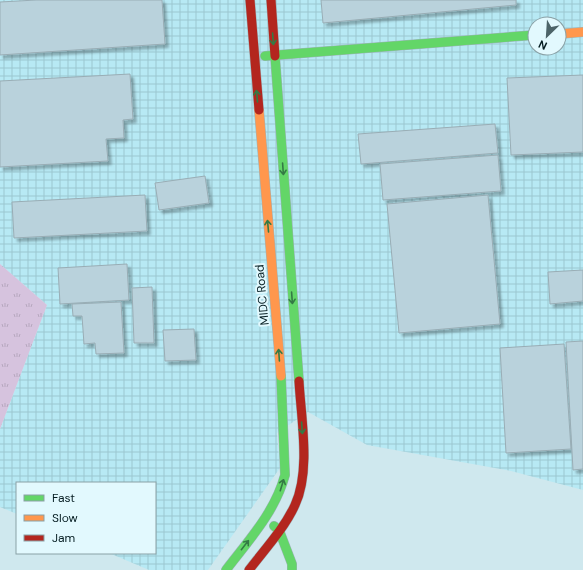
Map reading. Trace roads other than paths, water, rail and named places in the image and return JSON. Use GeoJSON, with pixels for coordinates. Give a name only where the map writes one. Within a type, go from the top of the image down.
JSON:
{"type":"FeatureCollection","features":[{"type":"Feature","properties":{"kind":"street","name":"MIDC Road"},"geometry":{"type":"LineString","coordinates":[[226,570],[265,520],[279,494],[284,480],[284,430],[279,350],[250,0]]}},
{"type":"Feature","properties":{"kind":"street"},"geometry":{"type":"LineString","coordinates":[[249,570],[293,509],[299,496],[303,477],[304,455],[271,0]]}},
{"type":"Feature","properties":{"kind":"street"},"geometry":{"type":"LineString","coordinates":[[567,33],[583,32]]}},
{"type":"Feature","properties":{"kind":"street"},"geometry":{"type":"LineString","coordinates":[[254,57],[527,37]]}},
{"type":"Feature","properties":{"kind":"street"},"geometry":{"type":"LineString","coordinates":[[265,520],[279,530],[292,564],[292,570]]}}]}
